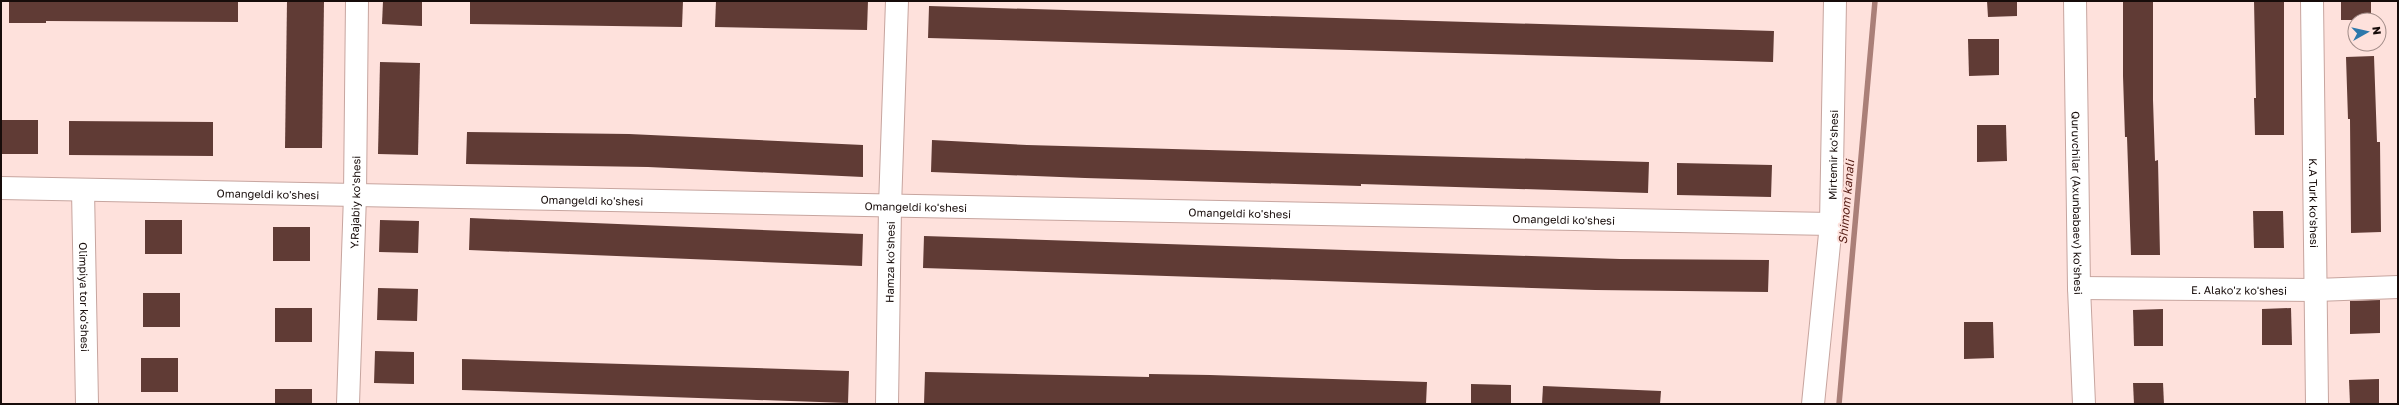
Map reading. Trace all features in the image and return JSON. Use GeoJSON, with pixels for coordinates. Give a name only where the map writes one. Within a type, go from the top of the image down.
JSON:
{"type":"FeatureCollection","features":[{"type":"Feature","properties":{"kind":"street","name":"Y.Rajabiy ko'shesi"},"geometry":{"type":"LineString","coordinates":[[348,404],[355,195],[357,1]]}},
{"type":"Feature","properties":{"kind":"street","name":"Hamza ko'shesi"},"geometry":{"type":"LineString","coordinates":[[887,404],[890,207],[897,1]]}},
{"type":"Feature","properties":{"kind":"street","name":"Mirtemir ko'shesi"},"geometry":{"type":"LineString","coordinates":[[1813,404],[1831,224],[1835,1]]}},
{"type":"Feature","properties":{"kind":"street","name":"Quruvchilar (Axunbabaev) ko'shesi"},"geometry":{"type":"LineString","coordinates":[[2075,1],[2079,288],[2084,404]]}},
{"type":"Feature","properties":{"kind":"street","name":"K.A Turk ko'shesi"},"geometry":{"type":"LineString","coordinates":[[2312,1],[2317,404]]}},
{"type":"Feature","properties":{"kind":"street","name":"Omangeldi ko'shesi"},"geometry":{"type":"LineString","coordinates":[[1,188],[890,207],[1831,224]]}},
{"type":"Feature","properties":{"kind":"street","name":"Olimpiya tor ko'shesi"},"geometry":{"type":"LineString","coordinates":[[83,190],[87,404]]}},
{"type":"Feature","properties":{"kind":"street","name":"E. Alako'z ko'shesi"},"geometry":{"type":"LineString","coordinates":[[2079,288],[2316,290],[2398,287]]}},
{"type":"Feature","properties":{"kind":"building"},"geometry":{"type":"Polygon","coordinates":[[[9,1],[238,1],[238,22],[46,21],[46,23],[9,23],[9,1]]]}},
{"type":"Feature","properties":{"kind":"building"},"geometry":{"type":"Polygon","coordinates":[[[287,1],[324,1],[322,148],[285,148],[287,1]]]}},
{"type":"Feature","properties":{"kind":"building"},"geometry":{"type":"Polygon","coordinates":[[[383,1],[422,1],[422,26],[382,24],[383,1]]]}},
{"type":"Feature","properties":{"kind":"building"},"geometry":{"type":"Polygon","coordinates":[[[470,1],[683,1],[682,27],[470,24],[470,1]]]}},
{"type":"Feature","properties":{"kind":"building"},"geometry":{"type":"Polygon","coordinates":[[[716,1],[868,1],[867,30],[715,27],[716,1]]]}},
{"type":"Feature","properties":{"kind":"building"},"geometry":{"type":"Polygon","coordinates":[[[1987,1],[2017,1],[2017,16],[1988,17],[1987,1]]]}},
{"type":"Feature","properties":{"kind":"building"},"geometry":{"type":"Polygon","coordinates":[[[2123,1],[2153,1],[2153,100],[2155,161],[2158,160],[2160,255],[2131,255],[2127,137],[2125,137],[2123,76],[2123,1]]]}},
{"type":"Feature","properties":{"kind":"building"},"geometry":{"type":"Polygon","coordinates":[[[2254,1],[2284,1],[2284,135],[2255,135],[2254,98],[2256,98],[2254,1]]]}},
{"type":"Feature","properties":{"kind":"building"},"geometry":{"type":"Polygon","coordinates":[[[2341,1],[2371,1],[2371,12],[2347,12],[2347,20],[2341,20],[2341,1]]]}},
{"type":"Feature","properties":{"kind":"building"},"geometry":{"type":"Polygon","coordinates":[[[929,6],[1774,31],[1773,62],[928,38],[929,6]]]}},
{"type":"Feature","properties":{"kind":"building"},"geometry":{"type":"Polygon","coordinates":[[[1968,39],[1999,39],[1999,75],[1969,76],[1968,39]]]}},
{"type":"Feature","properties":{"kind":"building"},"geometry":{"type":"Polygon","coordinates":[[[2374,56],[2377,142],[2380,142],[2381,232],[2351,233],[2350,119],[2348,119],[2346,57],[2374,56]]]}},
{"type":"Feature","properties":{"kind":"building"},"geometry":{"type":"Polygon","coordinates":[[[380,62],[420,63],[418,155],[378,154],[380,62]]]}},
{"type":"Feature","properties":{"kind":"building"},"geometry":{"type":"Polygon","coordinates":[[[1,120],[38,120],[38,154],[1,154],[1,120]]]}},
{"type":"Feature","properties":{"kind":"building"},"geometry":{"type":"Polygon","coordinates":[[[69,121],[213,122],[213,156],[69,155],[69,121]]]}},
{"type":"Feature","properties":{"kind":"building"},"geometry":{"type":"Polygon","coordinates":[[[1977,125],[2006,125],[2007,161],[1977,162],[1977,125]]]}},
{"type":"Feature","properties":{"kind":"building"},"geometry":{"type":"Polygon","coordinates":[[[467,132],[629,134],[863,145],[863,177],[648,167],[466,164],[467,132]]]}},
{"type":"Feature","properties":{"kind":"building"},"geometry":{"type":"Polygon","coordinates":[[[932,140],[1027,145],[1649,162],[1648,193],[1361,184],[1361,186],[1085,178],[931,172],[932,140]]]}},
{"type":"Feature","properties":{"kind":"building"},"geometry":{"type":"Polygon","coordinates":[[[1677,163],[1772,165],[1771,197],[1677,195],[1677,163]]]}},
{"type":"Feature","properties":{"kind":"building"},"geometry":{"type":"Polygon","coordinates":[[[2253,211],[2283,211],[2284,248],[2254,248],[2253,211]]]}},
{"type":"Feature","properties":{"kind":"building"},"geometry":{"type":"Polygon","coordinates":[[[470,218],[863,234],[862,266],[469,250],[470,218]]]}},
{"type":"Feature","properties":{"kind":"building"},"geometry":{"type":"Polygon","coordinates":[[[145,220],[182,220],[182,254],[145,254],[145,220]]]}},
{"type":"Feature","properties":{"kind":"building"},"geometry":{"type":"Polygon","coordinates":[[[380,220],[419,221],[418,253],[379,252],[380,220]]]}},
{"type":"Feature","properties":{"kind":"building"},"geometry":{"type":"Polygon","coordinates":[[[273,227],[310,227],[310,261],[273,261],[273,227]]]}},
{"type":"Feature","properties":{"kind":"building"},"geometry":{"type":"Polygon","coordinates":[[[924,236],[1620,259],[1769,260],[1768,292],[1595,290],[923,268],[924,236]]]}},
{"type":"Feature","properties":{"kind":"building"},"geometry":{"type":"Polygon","coordinates":[[[378,288],[418,289],[417,321],[377,320],[378,288]]]}},
{"type":"Feature","properties":{"kind":"building"},"geometry":{"type":"Polygon","coordinates":[[[143,293],[180,293],[180,327],[143,327],[143,293]]]}},
{"type":"Feature","properties":{"kind":"building"},"geometry":{"type":"Polygon","coordinates":[[[2380,300],[2380,333],[2350,334],[2350,301],[2380,300]]]}},
{"type":"Feature","properties":{"kind":"building"},"geometry":{"type":"Polygon","coordinates":[[[275,308],[312,308],[312,342],[275,342],[275,308]]]}},
{"type":"Feature","properties":{"kind":"building"},"geometry":{"type":"Polygon","coordinates":[[[2291,308],[2292,345],[2262,345],[2262,309],[2291,308]]]}},
{"type":"Feature","properties":{"kind":"building"},"geometry":{"type":"Polygon","coordinates":[[[2163,309],[2163,346],[2134,346],[2133,310],[2163,309]]]}},
{"type":"Feature","properties":{"kind":"building"},"geometry":{"type":"Polygon","coordinates":[[[1964,322],[1993,322],[1994,358],[1964,359],[1964,322]]]}},
{"type":"Feature","properties":{"kind":"building"},"geometry":{"type":"Polygon","coordinates":[[[375,351],[414,352],[414,384],[374,383],[375,351]]]}},
{"type":"Feature","properties":{"kind":"building"},"geometry":{"type":"Polygon","coordinates":[[[141,358],[178,358],[178,392],[141,392],[141,358]]]}},
{"type":"Feature","properties":{"kind":"building"},"geometry":{"type":"Polygon","coordinates":[[[462,359],[849,371],[848,403],[462,390],[462,359]]]}},
{"type":"Feature","properties":{"kind":"building"},"geometry":{"type":"Polygon","coordinates":[[[925,372],[1149,377],[1149,374],[1210,375],[1427,382],[1426,404],[924,404],[925,372]]]}},
{"type":"Feature","properties":{"kind":"building"},"geometry":{"type":"Polygon","coordinates":[[[2379,379],[2379,404],[2350,404],[2349,380],[2379,379]]]}},
{"type":"Feature","properties":{"kind":"building"},"geometry":{"type":"Polygon","coordinates":[[[2133,383],[2163,383],[2164,404],[2134,404],[2133,383]]]}},
{"type":"Feature","properties":{"kind":"building"},"geometry":{"type":"Polygon","coordinates":[[[1471,384],[1511,385],[1511,404],[1471,404],[1471,384]]]}},
{"type":"Feature","properties":{"kind":"building"},"geometry":{"type":"Polygon","coordinates":[[[1543,386],[1661,391],[1660,404],[1542,404],[1543,386]]]}},
{"type":"Feature","properties":{"kind":"building"},"geometry":{"type":"Polygon","coordinates":[[[275,389],[312,389],[312,404],[275,404],[275,389]]]}},
{"type":"Feature","properties":{"kind":"waterway","name":"Shimom kanali"},"geometry":{"type":"LineString","coordinates":[[1839,404],[1875,1]]}}]}
